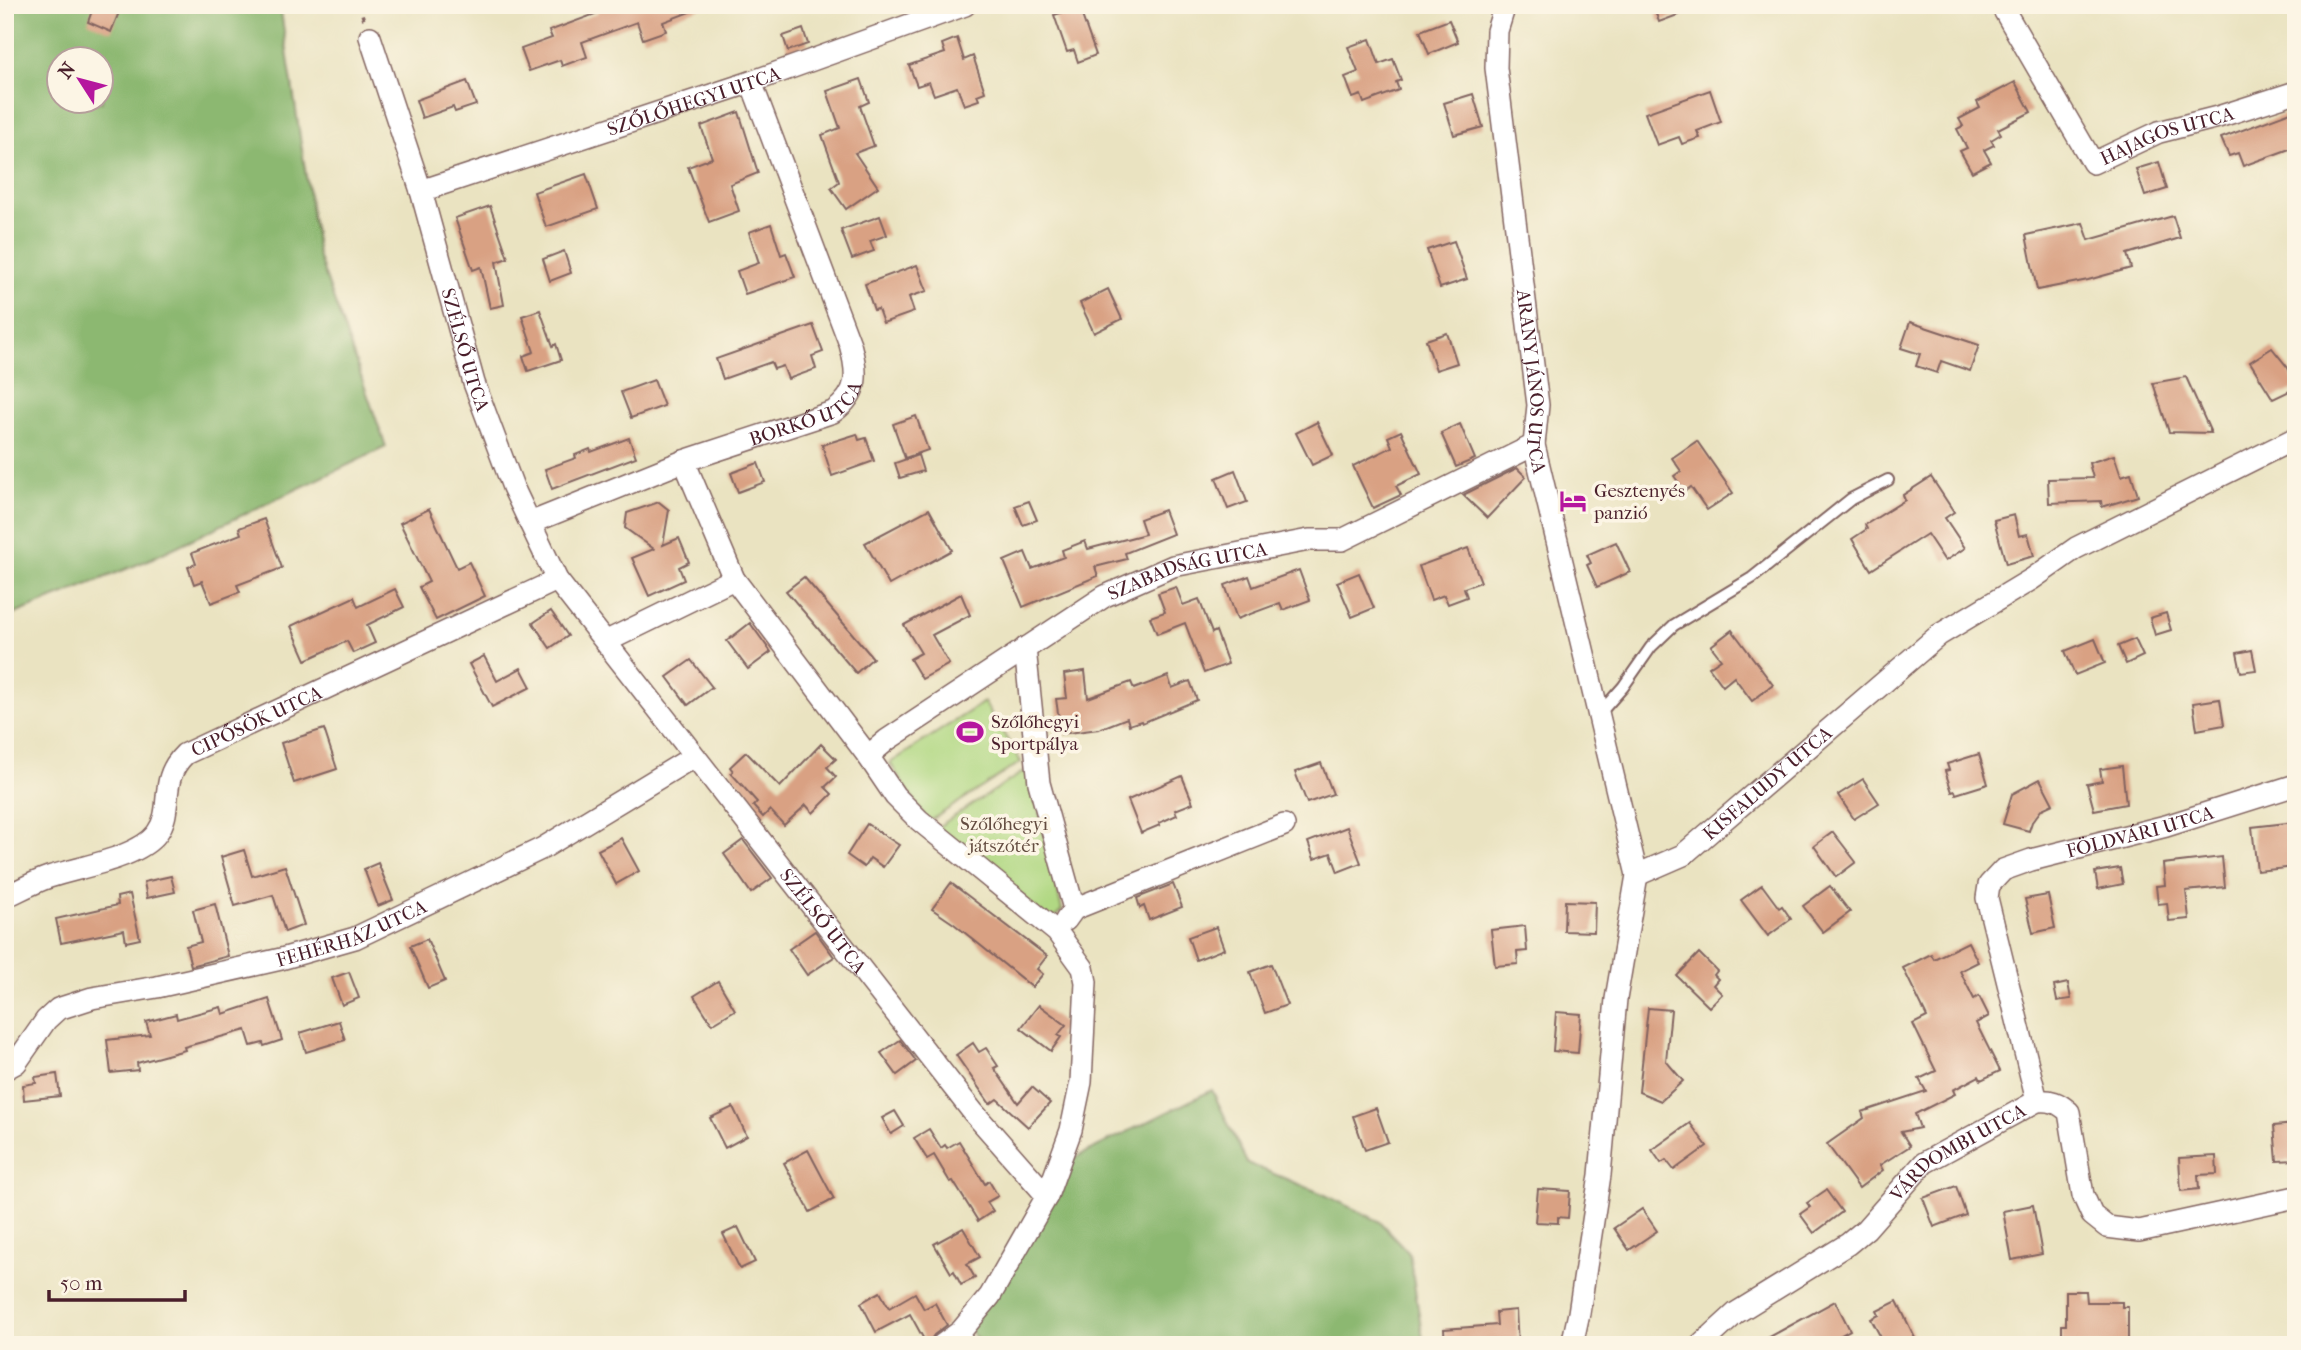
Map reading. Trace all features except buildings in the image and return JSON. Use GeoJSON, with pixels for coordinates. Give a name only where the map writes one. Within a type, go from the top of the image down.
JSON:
{"type":"FeatureCollection","features":[{"type":"Feature","properties":{"kind":"street","name":"SZŐLŐHEGYI UTCA"},"geometry":{"type":"LineString","coordinates":[[421,191],[751,82],[965,5]]}},
{"type":"Feature","properties":{"kind":"street","name":"ARANY JÁNOS UTCA"},"geometry":{"type":"LineString","coordinates":[[1505,5],[1497,30],[1496,68],[1538,405],[1534,445],[1637,875]]}},
{"type":"Feature","properties":{"kind":"street","name":"HAJAGOS UTCA"},"geometry":{"type":"LineString","coordinates":[[2001,5],[2092,163],[2169,129],[2218,117],[2296,92]]}},
{"type":"Feature","properties":{"kind":"street","name":"SZÉLSŐ UTCA"},"geometry":{"type":"LineString","coordinates":[[370,37],[421,191],[474,383],[513,487],[557,580],[973,1112],[1047,1196]]}},
{"type":"Feature","properties":{"kind":"street","name":"BORKŐ UTCA"},"geometry":{"type":"LineString","coordinates":[[530,523],[684,461],[833,412],[846,403],[853,390],[856,367],[850,344],[751,82]]}},
{"type":"Feature","properties":{"kind":"street","name":"KISFALUDY UTCA"},"geometry":{"type":"LineString","coordinates":[[1637,875],[1683,855],[1939,635],[2032,579],[2076,548],[2296,438]]}},
{"type":"Feature","properties":{"kind":"street","name":"SZABADSÁG UTCA"},"geometry":{"type":"LineString","coordinates":[[868,756],[887,740],[1105,596],[1173,566],[1309,540],[1342,540],[1534,445]]}},
{"type":"Feature","properties":{"kind":"street"},"geometry":{"type":"LineString","coordinates":[[684,461],[734,579],[868,756],[895,796],[919,820],[1057,932],[1083,968],[1086,982],[1081,1082],[1071,1130],[1047,1196],[990,1296],[961,1331],[942,1345]]}},
{"type":"Feature","properties":{"kind":"street"},"geometry":{"type":"LineString","coordinates":[[607,641],[734,579]]}},
{"type":"Feature","properties":{"kind":"street","name":"CIPŐSÖK UTCA"},"geometry":{"type":"LineString","coordinates":[[5,897],[46,878],[140,847],[150,840],[163,823],[167,782],[171,771],[185,754],[557,580]]}},
{"type":"Feature","properties":{"kind":"street"},"geometry":{"type":"LineString","coordinates":[[1025,648],[1039,783],[1074,909]]}},
{"type":"Feature","properties":{"kind":"street","name":"FEHÉRHÁZ UTCA"},"geometry":{"type":"LineString","coordinates":[[5,1069],[16,1063],[46,1020],[58,1009],[82,1001],[281,960],[355,938],[542,848],[693,757]]}},
{"type":"Feature","properties":{"kind":"street","name":"FÖLDVÁRI UTCA"},"geometry":{"type":"LineString","coordinates":[[2036,1101],[1987,898],[1989,885],[1995,877],[2003,870],[2031,860],[2166,826],[2296,785]]}},
{"type":"Feature","properties":{"kind":"street"},"geometry":{"type":"LineString","coordinates":[[1057,932],[1074,909],[1283,825]]}},
{"type":"Feature","properties":{"kind":"street"},"geometry":{"type":"LineString","coordinates":[[1572,1345],[1600,1175],[1616,999],[1637,875]]}},
{"type":"Feature","properties":{"kind":"street","name":"VÁRDOMBI UTCA"},"geometry":{"type":"LineString","coordinates":[[1701,1345],[1736,1313],[1848,1244],[1866,1229],[1924,1163],[2036,1101],[2050,1100],[2069,1112],[2083,1195],[2092,1215],[2108,1227],[2139,1231],[2296,1197]]}},
{"type":"Feature","properties":{"kind":"lane"},"geometry":{"type":"LineString","coordinates":[[1598,715],[1623,687],[1651,647],[1674,625],[1752,578],[1851,499],[1888,480]]}},
{"type":"Feature","properties":{"kind":"green space"},"geometry":{"type":"Polygon","coordinates":[[[5,5],[280,5],[318,255],[386,447],[146,561],[5,618],[5,5]]]}},
{"type":"Feature","properties":{"kind":"green space","name":"Szőlőhegyi Sportpálya"},"geometry":{"type":"Polygon","coordinates":[[[984,702],[1021,762],[928,822],[890,763],[984,702]]]}},
{"type":"Feature","properties":{"kind":"green space","name":"Szőlőhegyi játszótér"},"geometry":{"type":"Polygon","coordinates":[[[1029,768],[1062,910],[1049,922],[933,830],[1029,768]]]}},
{"type":"Feature","properties":{"kind":"green space"},"geometry":{"type":"Polygon","coordinates":[[[1212,1090],[1247,1163],[1323,1194],[1379,1221],[1409,1253],[1424,1345],[981,1345],[968,1327],[1054,1168],[1212,1090]]]}},
{"type":"Feature","properties":{"kind":"place","name":"Gesztenyés panzió"},"geometry":{"type":"Point","coordinates":[1573,501]}},
{"type":"Feature","properties":{"kind":"place","name":"Szőlőhegyi Sportpálya"},"geometry":{"type":"Point","coordinates":[970,732]}}]}
